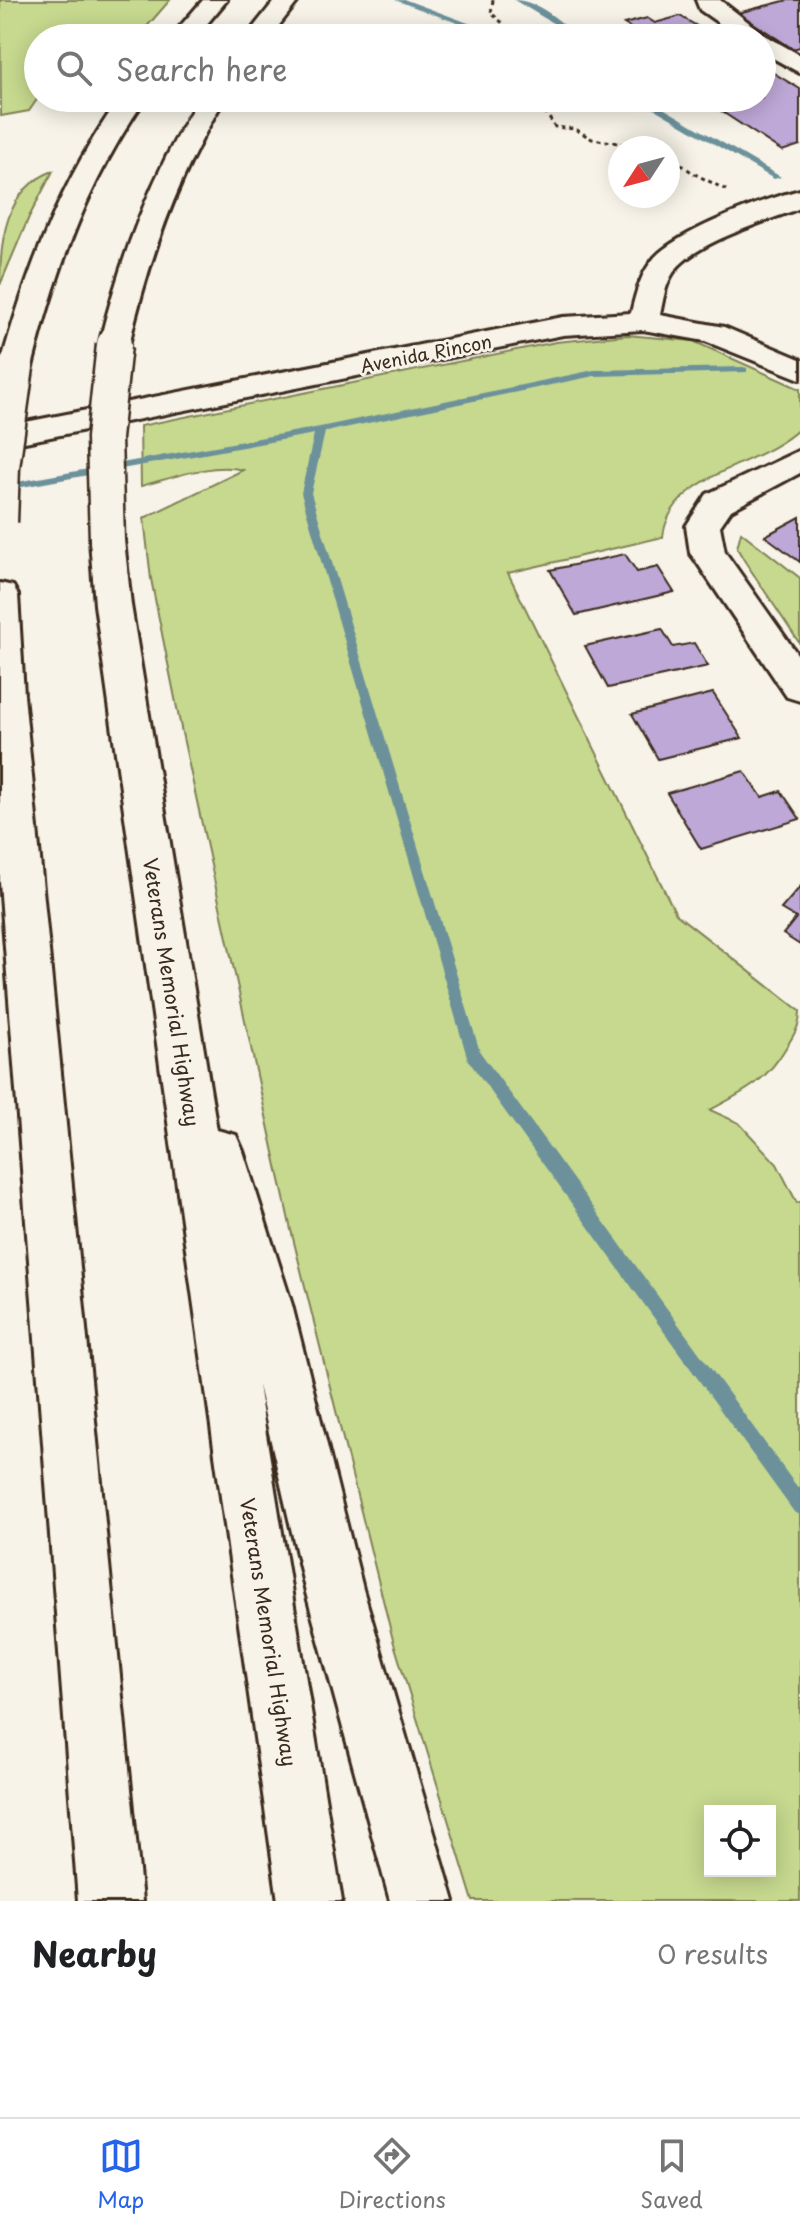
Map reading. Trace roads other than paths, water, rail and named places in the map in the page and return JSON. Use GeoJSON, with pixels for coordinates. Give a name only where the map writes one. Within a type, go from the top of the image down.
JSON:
{"type":"FeatureCollection","features":[{"type":"Feature","properties":{"kind":"main road"},"geometry":{"type":"LineString","coordinates":[[194,24],[215,0]]}},
{"type":"Feature","properties":{"kind":"main road"},"geometry":{"type":"LineString","coordinates":[[268,24],[287,0]]}},
{"type":"Feature","properties":{"kind":"main road"},"geometry":{"type":"LineString","coordinates":[[708,0],[708,5],[716,13],[734,24]]}},
{"type":"Feature","properties":{"kind":"main road"},"geometry":{"type":"LineString","coordinates":[[776,51],[800,66]]}},
{"type":"Feature","properties":{"kind":"main road"},"geometry":{"type":"LineString","coordinates":[[0,522],[2,467],[16,367],[35,291],[57,233],[91,164],[124,112]]}},
{"type":"Feature","properties":{"kind":"main road","name":"Veterans Memorial Highway"},"geometry":{"type":"LineString","coordinates":[[203,112],[188,136],[151,213],[131,270],[114,345],[104,438],[107,540],[113,605],[310,1901]]}},
{"type":"Feature","properties":{"kind":"main road"},"geometry":{"type":"LineString","coordinates":[[643,321],[658,273],[670,258],[691,244],[800,198]]}},
{"type":"Feature","properties":{"kind":"main road","name":"Avenida Rincon"},"geometry":{"type":"LineString","coordinates":[[0,437],[563,326],[643,321],[713,333],[800,370]]}},
{"type":"Feature","properties":{"kind":"main road"},"geometry":{"type":"LineString","coordinates":[[800,460],[719,502],[703,526],[708,553],[800,687]]}},
{"type":"Feature","properties":{"kind":"main road"},"geometry":{"type":"LineString","coordinates":[[0,595],[5,695],[110,1901]]}},
{"type":"Feature","properties":{"kind":"main road"},"geometry":{"type":"LineString","coordinates":[[0,760],[5,695]]}},
{"type":"Feature","properties":{"kind":"main road"},"geometry":{"type":"LineString","coordinates":[[174,1006],[266,1305],[334,1589],[422,1901]]}},
{"type":"Feature","properties":{"kind":"waterway"},"geometry":{"type":"LineString","coordinates":[[399,0],[466,24]]}},
{"type":"Feature","properties":{"kind":"waterway"},"geometry":{"type":"LineString","coordinates":[[518,0],[560,24]]}},
{"type":"Feature","properties":{"kind":"waterway"},"geometry":{"type":"LineString","coordinates":[[664,112],[777,177]]}},
{"type":"Feature","properties":{"kind":"waterway"},"geometry":{"type":"LineString","coordinates":[[320,430],[594,373],[743,370]]}},
{"type":"Feature","properties":{"kind":"waterway"},"geometry":{"type":"LineString","coordinates":[[0,488],[320,430]]}},
{"type":"Feature","properties":{"kind":"waterway"},"geometry":{"type":"LineString","coordinates":[[320,430],[306,493],[473,1055],[800,1506]]}}]}
